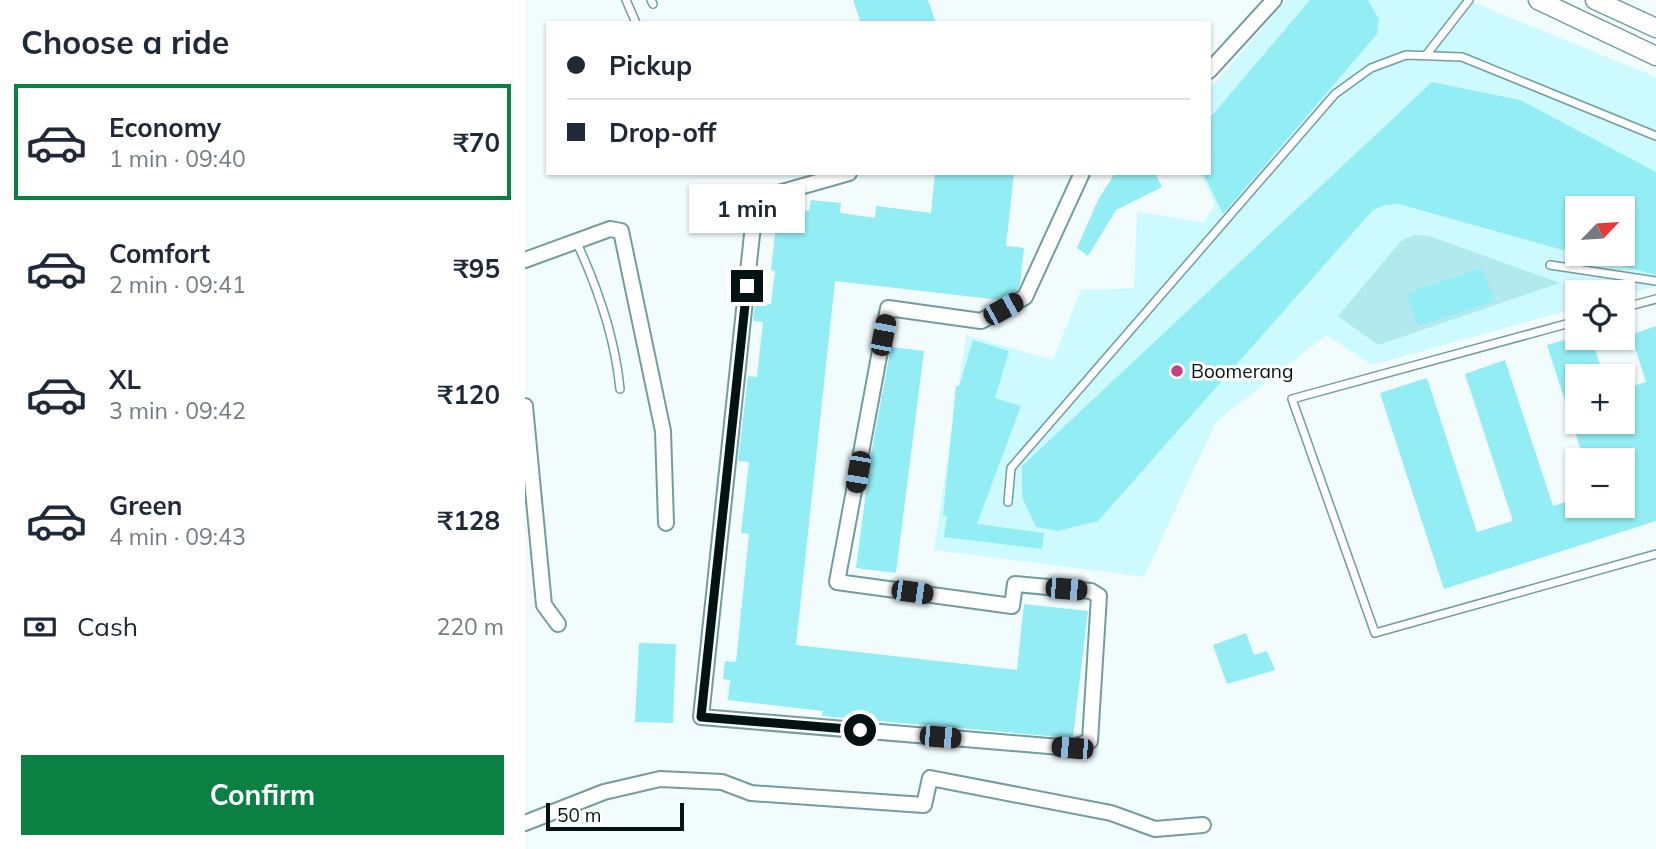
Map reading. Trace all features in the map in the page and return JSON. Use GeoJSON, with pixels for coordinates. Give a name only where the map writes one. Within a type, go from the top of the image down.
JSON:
{"type":"FeatureCollection","features":[{"type":"Feature","properties":{"kind":"street"},"geometry":{"type":"LineString","coordinates":[[1211,69],[1274,0]]}},
{"type":"Feature","properties":{"kind":"street"},"geometry":{"type":"LineString","coordinates":[[1538,0],[1656,56]]}},
{"type":"Feature","properties":{"kind":"street"},"geometry":{"type":"LineString","coordinates":[[1595,0],[1656,28]]}},
{"type":"Feature","properties":{"kind":"street"},"geometry":{"type":"LineString","coordinates":[[842,175],[761,198],[755,206],[701,717],[1072,748],[1090,741],[1099,596],[1091,591],[1016,584],[1012,606],[837,582],[888,308],[981,321],[1025,297],[1081,175]]}},
{"type":"Feature","properties":{"kind":"street"},"geometry":{"type":"LineString","coordinates":[[525,260],[610,229],[621,232],[663,431],[666,523]]}},
{"type":"Feature","properties":{"kind":"street"},"geometry":{"type":"LineString","coordinates":[[525,406],[544,606],[558,624]]}},
{"type":"Feature","properties":{"kind":"street"},"geometry":{"type":"LineString","coordinates":[[525,823],[604,792],[660,779],[722,782],[751,793],[924,805],[930,778],[1111,813],[1155,829],[1203,825]]}},
{"type":"Feature","properties":{"kind":"lane"},"geometry":{"type":"LineString","coordinates":[[626,0],[635,21]]}},
{"type":"Feature","properties":{"kind":"lane"},"geometry":{"type":"LineString","coordinates":[[1427,54],[1469,0]]}},
{"type":"Feature","properties":{"kind":"lane"},"geometry":{"type":"LineString","coordinates":[[1008,502],[1011,468],[1335,94],[1371,68],[1406,55],[1462,57],[1656,136]]}},
{"type":"Feature","properties":{"kind":"lane"},"geometry":{"type":"LineString","coordinates":[[576,241],[599,296],[617,360],[620,389]]}},
{"type":"Feature","properties":{"kind":"lane"},"geometry":{"type":"LineString","coordinates":[[1550,265],[1656,281]]}},
{"type":"Feature","properties":{"kind":"lane"},"geometry":{"type":"LineString","coordinates":[[1635,305],[1656,299]]}},
{"type":"Feature","properties":{"kind":"lane"},"geometry":{"type":"LineString","coordinates":[[1565,324],[1291,399],[1375,633],[1656,554]]}},
{"type":"Feature","properties":{"kind":"shaded area"},"geometry":{"type":"Polygon","coordinates":[[[1287,0],[1467,0],[1656,77],[1656,286],[1635,292],[1635,280],[1565,280],[1565,311],[1372,365],[1326,335],[1216,422],[1144,577],[934,550],[966,335],[1053,360],[1081,290],[1134,288],[1137,212],[1204,222],[1215,205],[1201,175],[1211,175],[1211,88],[1287,0]]]}},
{"type":"Feature","properties":{"kind":"shaded area"},"geometry":{"type":"Polygon","coordinates":[[[1415,235],[1429,236],[1560,283],[1378,345],[1338,316],[1401,241],[1415,235]]]}},
{"type":"Feature","properties":{"kind":"building"},"geometry":{"type":"Polygon","coordinates":[[[853,0],[928,0],[935,21],[860,21],[853,0]]]}},
{"type":"Feature","properties":{"kind":"building"},"geometry":{"type":"Polygon","coordinates":[[[1310,0],[1368,0],[1379,19],[1377,34],[1223,214],[1204,175],[1211,175],[1211,117],[1310,0]]]}},
{"type":"Feature","properties":{"kind":"building","name":"Boomerang"},"geometry":{"type":"Polygon","coordinates":[[[1432,82],[1520,100],[1656,172],[1656,275],[1622,266],[1635,266],[1635,196],[1565,196],[1565,251],[1399,204],[1386,205],[1373,210],[1098,521],[1058,531],[1036,527],[1022,497],[1022,466],[1432,82]]]}},
{"type":"Feature","properties":{"kind":"building"},"geometry":{"type":"Polygon","coordinates":[[[935,175],[1014,175],[1006,246],[1024,248],[1020,284],[1018,290],[1000,300],[835,281],[796,645],[1017,670],[1024,604],[1088,611],[1071,738],[822,716],[823,711],[728,700],[730,680],[723,679],[725,661],[736,662],[749,534],[741,533],[749,462],[738,461],[748,376],[757,377],[763,322],[753,321],[755,302],[771,304],[775,271],[771,270],[778,207],[809,211],[811,200],[841,203],[840,213],[875,218],[876,206],[931,213],[935,175]]]}},
{"type":"Feature","properties":{"kind":"building"},"geometry":{"type":"Polygon","coordinates":[[[1114,175],[1156,175],[1162,187],[1116,210],[1088,256],[1077,248],[1098,200],[1114,175]]]}},
{"type":"Feature","properties":{"kind":"building"},"geometry":{"type":"Polygon","coordinates":[[[1482,268],[1494,301],[1418,326],[1407,293],[1482,268]]]}},
{"type":"Feature","properties":{"kind":"building"},"geometry":{"type":"Polygon","coordinates":[[[1656,326],[1656,521],[1444,589],[1380,393],[1427,378],[1477,532],[1513,521],[1465,374],[1505,360],[1553,506],[1565,502],[1565,518],[1635,518],[1635,448],[1580,448],[1576,434],[1635,434],[1635,385],[1646,382],[1635,348],[1635,334],[1656,326]]]}},
{"type":"Feature","properties":{"kind":"building"},"geometry":{"type":"Polygon","coordinates":[[[973,340],[1009,351],[995,398],[1021,406],[977,524],[1044,533],[1042,549],[944,537],[947,516],[943,515],[956,386],[959,386],[973,340]]]}},
{"type":"Feature","properties":{"kind":"building"},"geometry":{"type":"Polygon","coordinates":[[[1565,340],[1565,350],[1595,350],[1600,364],[1565,364],[1565,401],[1547,345],[1565,340]]]}},
{"type":"Feature","properties":{"kind":"building"},"geometry":{"type":"Polygon","coordinates":[[[891,347],[924,351],[896,573],[856,568],[871,454],[891,347]]]}},
{"type":"Feature","properties":{"kind":"building"},"geometry":{"type":"Polygon","coordinates":[[[1246,633],[1254,655],[1267,651],[1275,670],[1227,684],[1213,645],[1246,633]]]}},
{"type":"Feature","properties":{"kind":"building"},"geometry":{"type":"Polygon","coordinates":[[[639,643],[676,644],[673,723],[635,722],[639,643]]]}},
{"type":"Feature","properties":{"kind":"place","name":"Boomerang"},"geometry":{"type":"Point","coordinates":[1177,371]}},
{"type":"Feature","properties":{"kind":"route"},"geometry":{"type":"LineString","coordinates":[[747,286],[701,717],[860,730]]}}]}
